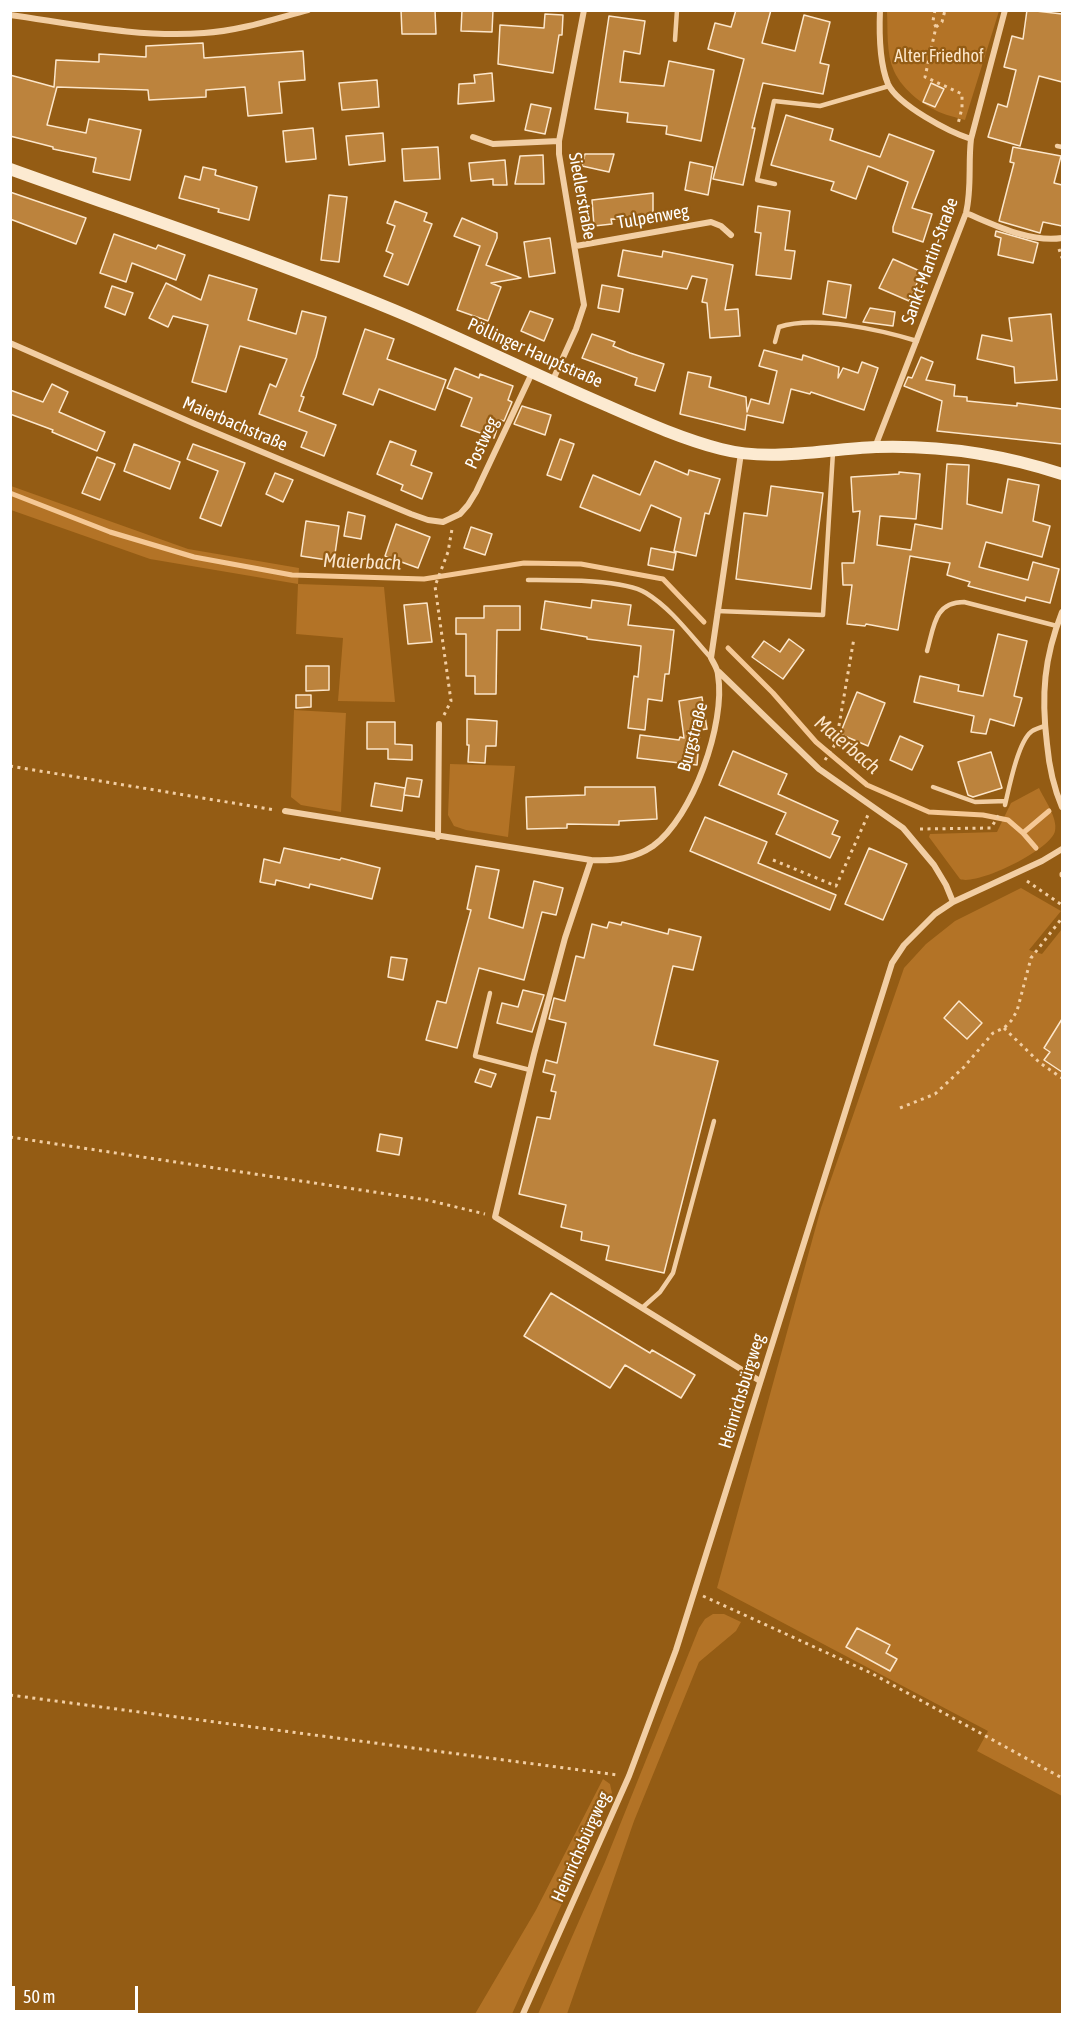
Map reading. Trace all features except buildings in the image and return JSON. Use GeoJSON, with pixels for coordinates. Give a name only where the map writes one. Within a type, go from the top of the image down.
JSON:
{"type":"FeatureCollection","features":[{"type":"Feature","properties":{"kind":"street"},"geometry":{"type":"LineString","coordinates":[[10,15],[129,31],[203,34],[242,27],[308,10]]}},
{"type":"Feature","properties":{"kind":"street","name":"Siedlerstraße"},"geometry":{"type":"LineString","coordinates":[[552,382],[584,305],[576,246],[562,182],[559,141],[584,10]]}},
{"type":"Feature","properties":{"kind":"street"},"geometry":{"type":"LineString","coordinates":[[880,10],[881,50],[889,86],[914,110],[955,134],[971,139]]}},
{"type":"Feature","properties":{"kind":"street","name":"Sankt-Martin-Straße"},"geometry":{"type":"LineString","coordinates":[[875,447],[966,213],[970,194],[971,139],[1005,10]]}},
{"type":"Feature","properties":{"kind":"street"},"geometry":{"type":"LineString","coordinates":[[473,137],[493,144],[559,141]]}},
{"type":"Feature","properties":{"kind":"street","name":"Pöllinger Hauptstraße"},"geometry":{"type":"LineString","coordinates":[[10,169],[325,283],[405,315],[552,382],[698,442],[741,453],[793,453],[875,447],[940,448],[969,451],[1032,464],[1062,474]]}},
{"type":"Feature","properties":{"kind":"street"},"geometry":{"type":"LineString","coordinates":[[966,213],[1030,236],[1062,238]]}},
{"type":"Feature","properties":{"kind":"street","name":"Tulpenweg"},"geometry":{"type":"LineString","coordinates":[[576,246],[711,222],[721,226],[731,235]]}},
{"type":"Feature","properties":{"kind":"street","name":"Maierbachstraße"},"geometry":{"type":"LineString","coordinates":[[10,343],[195,424],[411,514],[443,522],[451,519]]}},
{"type":"Feature","properties":{"kind":"street","name":"Postweg"},"geometry":{"type":"LineString","coordinates":[[451,519],[460,514],[476,492],[532,372]]}},
{"type":"Feature","properties":{"kind":"street"},"geometry":{"type":"LineString","coordinates":[[711,658],[741,453]]}},
{"type":"Feature","properties":{"kind":"street"},"geometry":{"type":"LineString","coordinates":[[1062,612],[1043,680],[1044,726],[1051,776],[1062,807]]}},
{"type":"Feature","properties":{"kind":"street","name":"Burgstraße"},"geometry":{"type":"LineString","coordinates":[[285,811],[591,860],[624,859],[652,847],[666,834],[684,809],[699,780],[718,713],[720,690],[718,672],[711,658]]}},
{"type":"Feature","properties":{"kind":"street"},"geometry":{"type":"LineString","coordinates":[[718,672],[819,769],[903,828],[933,865],[946,885],[953,902]]}},
{"type":"Feature","properties":{"kind":"street"},"geometry":{"type":"LineString","coordinates":[[438,837],[439,724]]}},
{"type":"Feature","properties":{"kind":"street","name":"Heinrichsbürgweg"},"geometry":{"type":"LineString","coordinates":[[523,2014],[629,1776],[676,1650],[892,963],[917,930],[935,914],[953,902],[1062,849]]}},
{"type":"Feature","properties":{"kind":"street"},"geometry":{"type":"LineString","coordinates":[[591,860],[565,938],[530,1070],[495,1217],[760,1381]]}},
{"type":"Feature","properties":{"kind":"lane"},"geometry":{"type":"LineString","coordinates":[[675,40],[677,10]]}},
{"type":"Feature","properties":{"kind":"lane"},"geometry":{"type":"LineString","coordinates":[[775,184],[757,180],[774,101],[820,106],[889,86]]}},
{"type":"Feature","properties":{"kind":"lane"},"geometry":{"type":"LineString","coordinates":[[774,342],[779,327],[788,324],[835,324],[886,331],[916,340]]}},
{"type":"Feature","properties":{"kind":"lane"},"geometry":{"type":"LineString","coordinates":[[717,611],[823,615],[833,450]]}},
{"type":"Feature","properties":{"kind":"lane"},"geometry":{"type":"LineString","coordinates":[[528,580],[562,579],[612,584],[644,591],[667,610],[711,658]]}},
{"type":"Feature","properties":{"kind":"lane"},"geometry":{"type":"LineString","coordinates":[[927,651],[939,612],[944,606],[954,602],[964,602],[1057,626]]}},
{"type":"Feature","properties":{"kind":"lane"},"geometry":{"type":"LineString","coordinates":[[933,787],[975,802],[1005,803],[1016,759],[1023,743],[1030,732],[1044,726]]}},
{"type":"Feature","properties":{"kind":"lane"},"geometry":{"type":"LineString","coordinates":[[490,993],[475,1056],[530,1070]]}},
{"type":"Feature","properties":{"kind":"lane"},"geometry":{"type":"LineString","coordinates":[[642,1308],[660,1292],[673,1273],[714,1121]]}},
{"type":"Feature","properties":{"kind":"path"},"geometry":{"type":"LineString","coordinates":[[935,10],[933,21],[936,27]]}},
{"type":"Feature","properties":{"kind":"path"},"geometry":{"type":"LineString","coordinates":[[945,10],[942,22],[936,27],[925,77],[962,94],[962,108],[955,134]]}},
{"type":"Feature","properties":{"kind":"path"},"geometry":{"type":"LineString","coordinates":[[439,724],[451,701],[435,586],[451,539],[451,519]]}},
{"type":"Feature","properties":{"kind":"path"},"geometry":{"type":"LineString","coordinates":[[823,763],[836,743],[854,638]]}},
{"type":"Feature","properties":{"kind":"path"},"geometry":{"type":"LineString","coordinates":[[10,766],[285,811]]}},
{"type":"Feature","properties":{"kind":"path"},"geometry":{"type":"LineString","coordinates":[[903,828],[992,828],[1005,803]]}},
{"type":"Feature","properties":{"kind":"path"},"geometry":{"type":"LineString","coordinates":[[773,860],[836,886],[872,808]]}},
{"type":"Feature","properties":{"kind":"path"},"geometry":{"type":"LineString","coordinates":[[1016,873],[1062,905]]}},
{"type":"Feature","properties":{"kind":"path"},"geometry":{"type":"LineString","coordinates":[[900,1108],[935,1094],[993,1033],[1004,1028],[1011,1021],[1017,1011],[1031,957],[1062,918]]}},
{"type":"Feature","properties":{"kind":"path"},"geometry":{"type":"LineString","coordinates":[[1004,1028],[1041,1063],[1062,1078]]}},
{"type":"Feature","properties":{"kind":"path"},"geometry":{"type":"LineString","coordinates":[[10,1137],[427,1200],[495,1217]]}},
{"type":"Feature","properties":{"kind":"path"},"geometry":{"type":"LineString","coordinates":[[695,1592],[871,1673],[1062,1778]]}},
{"type":"Feature","properties":{"kind":"path"},"geometry":{"type":"LineString","coordinates":[[10,1695],[629,1776]]}},
{"type":"Feature","properties":{"kind":"green space","name":"Alter Friedhof"},"geometry":{"type":"Polygon","coordinates":[[[887,11],[999,11],[965,120],[939,112],[923,103],[903,85],[891,64],[887,11]]]}},
{"type":"Feature","properties":{"kind":"green space"},"geometry":{"type":"Polygon","coordinates":[[[11,486],[188,549],[299,568],[298,584],[150,559],[11,510],[11,486]]]}},
{"type":"Feature","properties":{"kind":"green space"},"geometry":{"type":"Polygon","coordinates":[[[298,584],[384,587],[395,702],[338,701],[343,638],[296,634],[298,584]]]}},
{"type":"Feature","properties":{"kind":"green space"},"geometry":{"type":"Polygon","coordinates":[[[294,710],[346,713],[341,812],[301,805],[291,797],[294,710]]]}},
{"type":"Feature","properties":{"kind":"green space"},"geometry":{"type":"Polygon","coordinates":[[[450,764],[515,766],[508,837],[454,826],[448,815],[450,764]]]}},
{"type":"Feature","properties":{"kind":"green space"},"geometry":{"type":"Polygon","coordinates":[[[1039,788],[1054,820],[1055,831],[1050,839],[1041,848],[1012,865],[981,877],[969,880],[960,879],[929,837],[930,834],[997,832],[1011,803],[1039,788]]]}},
{"type":"Feature","properties":{"kind":"green space"},"geometry":{"type":"Polygon","coordinates":[[[1021,888],[1061,911],[1029,950],[1042,954],[1062,929],[1062,1796],[977,1751],[988,1731],[717,1588],[821,1208],[904,968],[926,944],[955,921],[1021,888]]]}},
{"type":"Feature","properties":{"kind":"green space"},"geometry":{"type":"Polygon","coordinates":[[[713,1614],[724,1614],[741,1622],[736,1631],[699,1662],[634,1821],[567,2014],[538,2014],[605,1862],[699,1628],[705,1619],[713,1614]]]}},
{"type":"Feature","properties":{"kind":"green space"},"geometry":{"type":"Polygon","coordinates":[[[603,1779],[610,1784],[612,1793],[512,2014],[475,2014],[536,1910],[603,1779]]]}},
{"type":"Feature","properties":{"kind":"waterway","name":"Maierbach"},"geometry":{"type":"LineString","coordinates":[[10,493],[110,532],[194,557],[292,575],[424,579],[524,563],[581,564],[663,579],[704,622]]}},
{"type":"Feature","properties":{"kind":"waterway","name":"Maierbach"},"geometry":{"type":"LineString","coordinates":[[728,648],[773,693],[816,742],[867,785],[929,812],[983,815],[1008,820],[1036,848]]}},
{"type":"Feature","properties":{"kind":"waterway"},"geometry":{"type":"LineString","coordinates":[[1023,833],[1049,811]]}}]}
